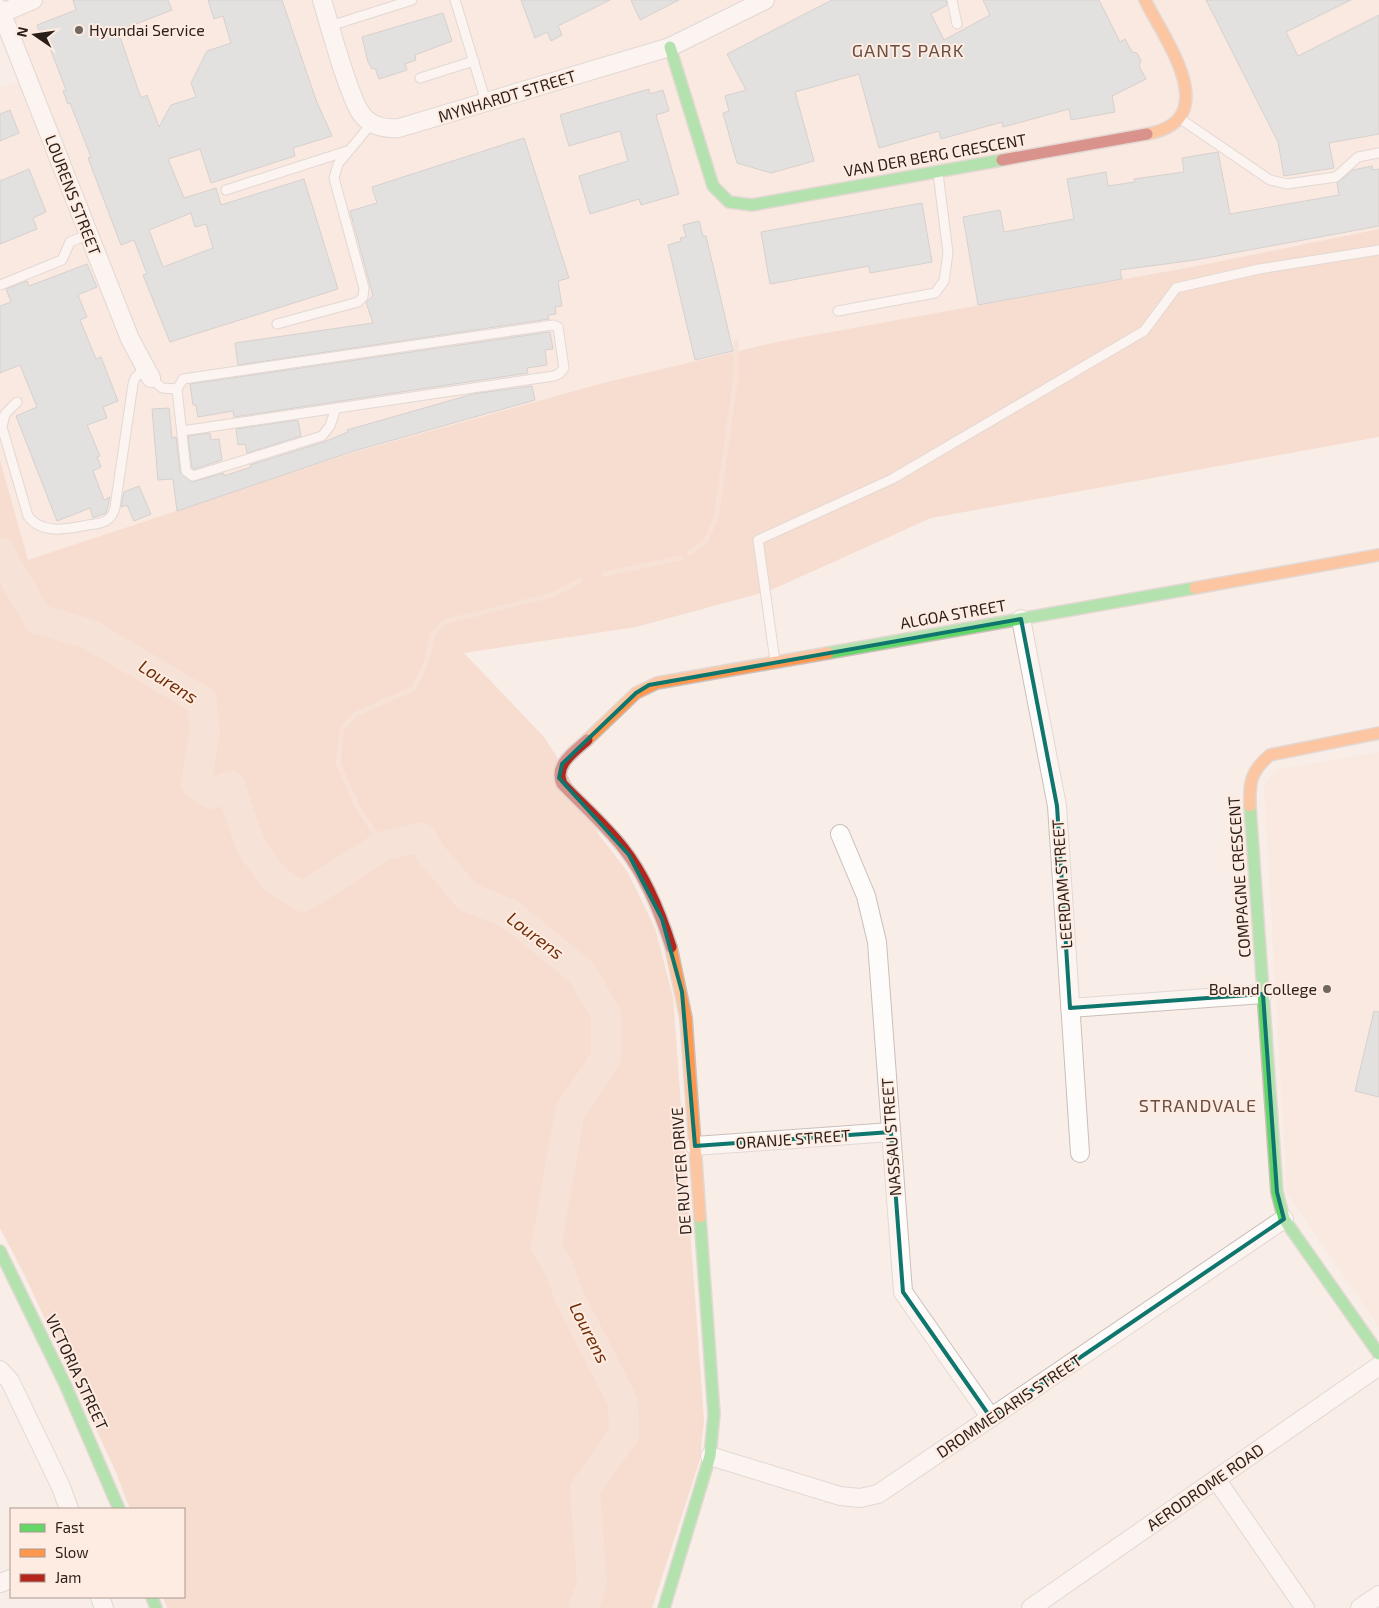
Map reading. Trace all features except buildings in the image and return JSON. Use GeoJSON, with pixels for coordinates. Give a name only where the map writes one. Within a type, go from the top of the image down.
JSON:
{"type":"FeatureCollection","features":[{"type":"Feature","properties":{"kind":"street"},"geometry":{"type":"LineString","coordinates":[[1,11],[33,0]]}},
{"type":"Feature","properties":{"kind":"street"},"geometry":{"type":"LineString","coordinates":[[322,0],[358,109],[372,123]]}},
{"type":"Feature","properties":{"kind":"street"},"geometry":{"type":"LineString","coordinates":[[1145,0],[1186,82],[1188,99],[1180,119]]}},
{"type":"Feature","properties":{"kind":"street","name":"MYNHARDT STREET"},"geometry":{"type":"LineString","coordinates":[[372,123],[380,127],[399,128],[670,47],[759,1]]}},
{"type":"Feature","properties":{"kind":"street","name":"LOURENS STREET"},"geometry":{"type":"LineString","coordinates":[[1,11],[130,339],[148,373]]}},
{"type":"Feature","properties":{"kind":"street","name":"VAN DER BERG CRESCENT"},"geometry":{"type":"LineString","coordinates":[[670,47],[710,179],[718,193],[729,202],[744,205],[760,204],[938,170],[1155,133],[1171,127],[1180,119]]}},
{"type":"Feature","properties":{"kind":"street","name":"ALGOA STREET"},"geometry":{"type":"LineString","coordinates":[[562,764],[641,689],[656,683],[1021,618],[1379,558]]}},
{"type":"Feature","properties":{"kind":"street","name":"LEERDAM STREET"},"geometry":{"type":"LineString","coordinates":[[1021,618],[1056,806],[1080,1153]]}},
{"type":"Feature","properties":{"kind":"street","name":"COMPAGNE CRESCENT"},"geometry":{"type":"LineString","coordinates":[[1379,733],[1278,751],[1262,760],[1252,773],[1249,796],[1277,1192],[1284,1219],[1379,1354]]}},
{"type":"Feature","properties":{"kind":"street","name":"DE RUYTER DRIVE"},"geometry":{"type":"LineString","coordinates":[[562,764],[559,778],[562,784],[629,855],[652,897],[670,942],[677,967],[686,1018],[714,1414],[710,1456],[664,1608]]}},
{"type":"Feature","properties":{"kind":"street","name":"NASSAU STREET"},"geometry":{"type":"LineString","coordinates":[[840,834],[866,896],[877,942],[903,1292],[991,1418]]}},
{"type":"Feature","properties":{"kind":"street"},"geometry":{"type":"LineString","coordinates":[[1070,1008],[1263,994]]}},
{"type":"Feature","properties":{"kind":"street","name":"ORANJE STREET"},"geometry":{"type":"LineString","coordinates":[[695,1146],[891,1132]]}},
{"type":"Feature","properties":{"kind":"street","name":"DROMMEDARIS STREET"},"geometry":{"type":"LineString","coordinates":[[710,1456],[840,1496],[860,1498],[887,1489],[1284,1219]]}},
{"type":"Feature","properties":{"kind":"street","name":"VICTORIA STREET"},"geometry":{"type":"LineString","coordinates":[[0,1251],[62,1376],[120,1508]]}},
{"type":"Feature","properties":{"kind":"street","name":"AERODROME ROAD"},"geometry":{"type":"LineString","coordinates":[[1031,1608],[1379,1366]]}},
{"type":"Feature","properties":{"kind":"street"},"geometry":{"type":"LineString","coordinates":[[0,1370],[10,1381],[69,1508]]}},
{"type":"Feature","properties":{"kind":"street"},"geometry":{"type":"LineString","coordinates":[[1216,1479],[1305,1608]]}},
{"type":"Feature","properties":{"kind":"street"},"geometry":{"type":"LineString","coordinates":[[1360,1608],[1379,1595]]}},
{"type":"Feature","properties":{"kind":"lane"},"geometry":{"type":"LineString","coordinates":[[330,26],[412,0]]}},
{"type":"Feature","properties":{"kind":"lane"},"geometry":{"type":"LineString","coordinates":[[455,0],[486,102]]}},
{"type":"Feature","properties":{"kind":"lane"},"geometry":{"type":"LineString","coordinates":[[952,0],[957,24]]}},
{"type":"Feature","properties":{"kind":"lane"},"geometry":{"type":"LineString","coordinates":[[420,78],[474,61]]}},
{"type":"Feature","properties":{"kind":"lane"},"geometry":{"type":"LineString","coordinates":[[1180,119],[1270,180],[1287,184],[1336,177],[1358,157],[1379,153]]}},
{"type":"Feature","properties":{"kind":"lane"},"geometry":{"type":"LineString","coordinates":[[277,324],[358,302],[363,297],[364,288],[334,183],[336,168],[372,123]]}},
{"type":"Feature","properties":{"kind":"lane"},"geometry":{"type":"LineString","coordinates":[[226,190],[349,151]]}},
{"type":"Feature","properties":{"kind":"lane"},"geometry":{"type":"LineString","coordinates":[[838,311],[935,293],[944,282],[948,253],[938,170]]}},
{"type":"Feature","properties":{"kind":"lane"},"geometry":{"type":"LineString","coordinates":[[0,285],[62,260],[70,242],[89,234]]}},
{"type":"Feature","properties":{"kind":"lane"},"geometry":{"type":"LineString","coordinates":[[775,662],[758,540],[892,479],[1144,331],[1176,288],[1259,269],[1379,250]]}},
{"type":"Feature","properties":{"kind":"lane"},"geometry":{"type":"LineString","coordinates":[[182,431],[559,374],[564,368],[564,364],[559,331],[553,325],[183,379],[177,389],[186,471],[193,476],[322,436],[330,426],[336,408]]}},
{"type":"Feature","properties":{"kind":"lane"},"geometry":{"type":"LineString","coordinates":[[17,402],[4,414],[2,427],[28,516],[34,523],[54,529],[103,523],[111,517],[115,507],[135,378],[148,373],[162,388],[177,389]]}},
{"type":"Feature","properties":{"kind":"highlighted area"},"geometry":{"type":"Polygon","coordinates":[[[1021,619],[1057,806],[1070,1008],[1263,994],[1277,1192],[1284,1219],[991,1418],[903,1292],[891,1132],[695,1146],[682,992],[662,919],[629,855],[559,778],[562,764],[636,693],[649,685],[1021,619]]]}},
{"type":"Feature","properties":{"kind":"shaded area"},"geometry":{"type":"Polygon","coordinates":[[[0,0],[1379,0],[1379,229],[1197,266],[781,341],[603,383],[355,452],[28,561],[0,460],[0,88],[18,81],[0,35],[0,0]]]}},
{"type":"Feature","properties":{"kind":"shaded area"},"geometry":{"type":"Polygon","coordinates":[[[1379,229],[1379,437],[931,518],[769,591],[636,627],[464,653],[544,737],[562,765],[599,835],[627,871],[655,928],[673,997],[704,1420],[700,1459],[652,1608],[167,1608],[163,1598],[185,1598],[185,1508],[130,1508],[115,1470],[25,1276],[0,1228],[0,460],[28,560],[355,452],[603,383],[781,341],[1197,266],[1379,229]]]}},
{"type":"Feature","properties":{"kind":"shaded area","name":"Boland College"},"geometry":{"type":"Polygon","coordinates":[[[1379,752],[1379,1327],[1287,1193],[1264,785],[1276,770],[1379,752]]]}},
{"type":"Feature","properties":{"kind":"waterway"},"geometry":{"type":"LineString","coordinates":[[690,553],[706,540],[716,518],[736,376],[736,342]]}},
{"type":"Feature","properties":{"kind":"waterway","name":"Lourens"},"geometry":{"type":"LineString","coordinates":[[0,553],[38,619],[89,634],[202,701],[205,732],[196,783],[211,794],[230,786],[251,846],[274,879],[303,897],[383,846],[421,837],[432,855],[468,897],[510,914],[581,972],[606,1014],[606,1058],[570,1111],[546,1247],[559,1268],[569,1296],[623,1402],[624,1434],[585,1489],[592,1583],[584,1608]]}},
{"type":"Feature","properties":{"kind":"waterway"},"geometry":{"type":"LineString","coordinates":[[604,574],[680,558]]}},
{"type":"Feature","properties":{"kind":"waterway"},"geometry":{"type":"LineString","coordinates":[[383,846],[358,808],[338,763],[342,729],[354,715],[414,688],[426,663],[433,634],[444,622],[552,595],[579,581]]}},
{"type":"Feature","properties":{"kind":"traffic: fast"},"geometry":{"type":"LineString","coordinates":[[670,47],[713,186],[729,202],[752,205],[1002,160]]}},
{"type":"Feature","properties":{"kind":"traffic: fast"},"geometry":{"type":"LineString","coordinates":[[828,653],[1195,588]]}},
{"type":"Feature","properties":{"kind":"traffic: fast"},"geometry":{"type":"LineString","coordinates":[[1250,806],[1277,1192],[1284,1219],[1379,1354]]}},
{"type":"Feature","properties":{"kind":"traffic: fast"},"geometry":{"type":"LineString","coordinates":[[664,1608],[710,1456],[714,1414],[700,1217]]}},
{"type":"Feature","properties":{"kind":"traffic: fast"},"geometry":{"type":"LineString","coordinates":[[0,1251],[65,1384],[119,1508]]}},
{"type":"Feature","properties":{"kind":"traffic: fast"},"geometry":{"type":"LineString","coordinates":[[152,1598],[156,1608]]}},
{"type":"Feature","properties":{"kind":"traffic: slow"},"geometry":{"type":"LineString","coordinates":[[1145,0],[1175,56],[1183,77],[1186,96],[1182,113],[1170,126],[1147,134]]}},
{"type":"Feature","properties":{"kind":"traffic: slow"},"geometry":{"type":"LineString","coordinates":[[1195,588],[1379,555]]}},
{"type":"Feature","properties":{"kind":"traffic: slow"},"geometry":{"type":"LineString","coordinates":[[587,740],[636,693],[657,683],[828,653]]}},
{"type":"Feature","properties":{"kind":"traffic: slow"},"geometry":{"type":"LineString","coordinates":[[1250,806],[1252,778],[1259,766],[1270,755],[1379,733]]}},
{"type":"Feature","properties":{"kind":"traffic: slow"},"geometry":{"type":"LineString","coordinates":[[671,947],[686,1018],[700,1217]]}},
{"type":"Feature","properties":{"kind":"traffic: jam"},"geometry":{"type":"LineString","coordinates":[[1002,160],[1147,134]]}},
{"type":"Feature","properties":{"kind":"traffic: jam"},"geometry":{"type":"LineString","coordinates":[[587,740],[571,754],[563,765],[560,771],[562,784],[609,831],[631,859],[651,895],[671,947]]}},
{"type":"Feature","properties":{"kind":"place","name":"Hyundai Service"},"geometry":{"type":"Point","coordinates":[79,30]}},
{"type":"Feature","properties":{"kind":"place","name":"Boland College"},"geometry":{"type":"Point","coordinates":[1327,989]}},
{"type":"Feature","properties":{"kind":"district","name":"GANTS PARK"},"geometry":{"type":"Point","coordinates":[908,51]}},
{"type":"Feature","properties":{"kind":"district","name":"STRANDVALE"},"geometry":{"type":"Point","coordinates":[1198,1106]}}]}
